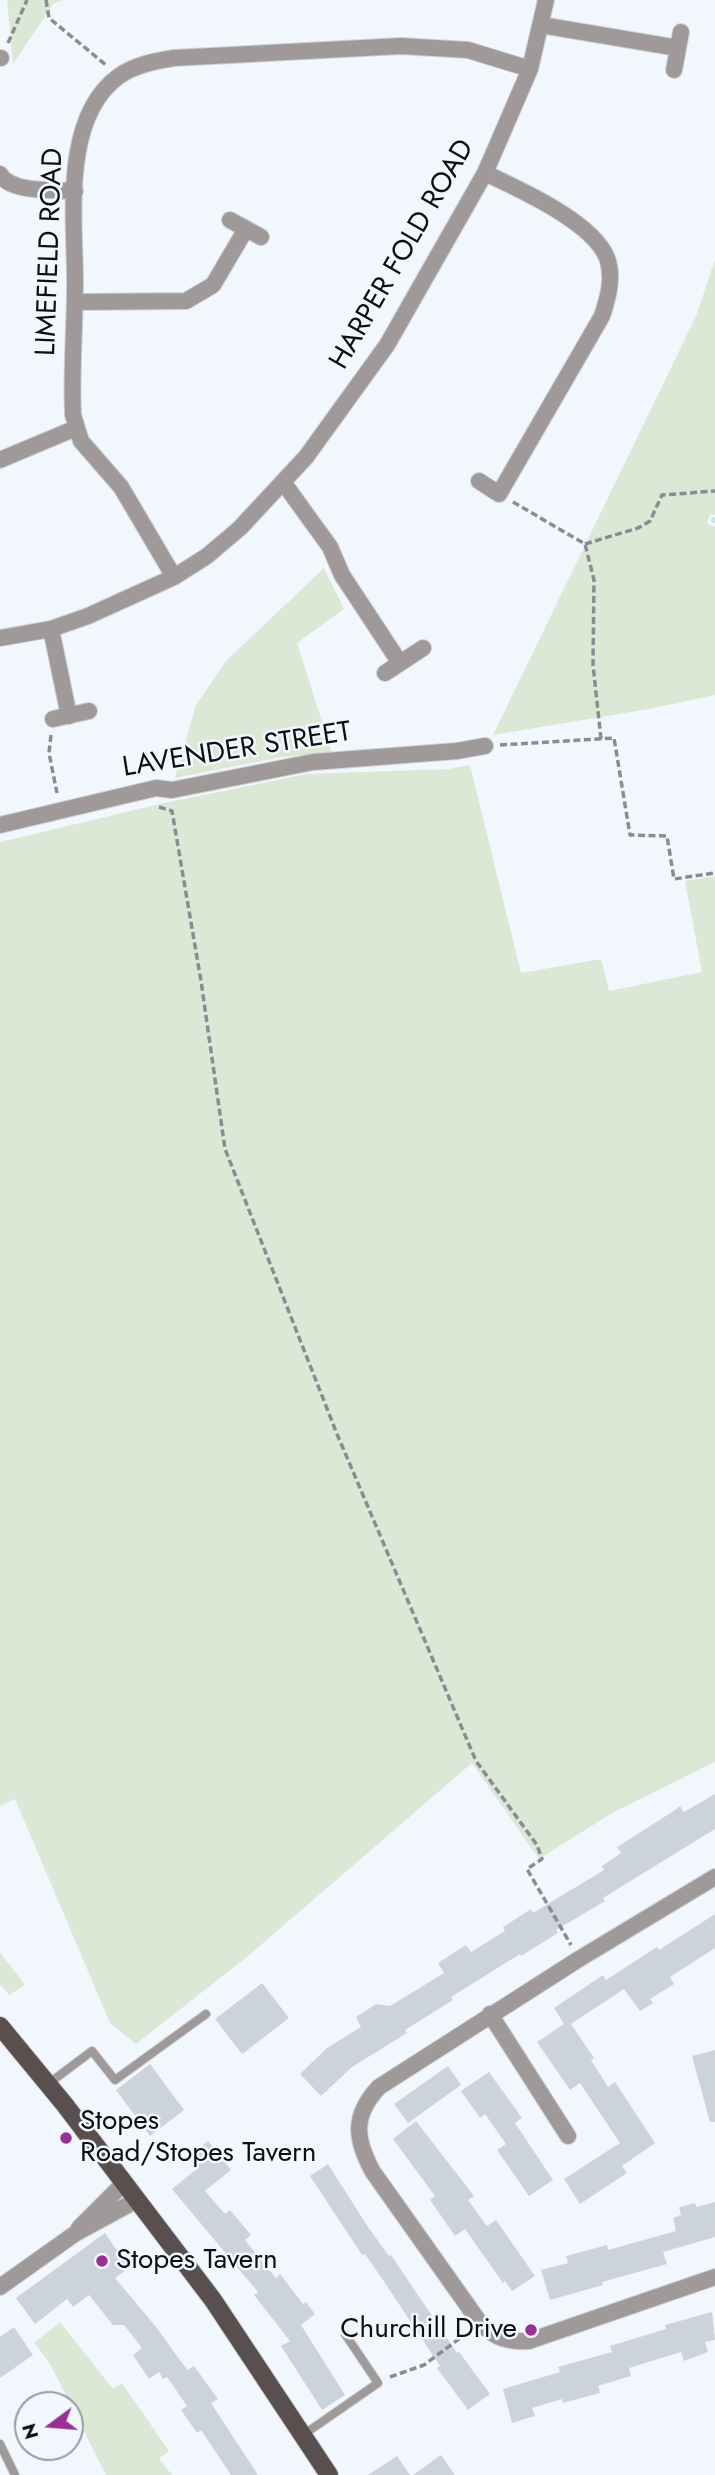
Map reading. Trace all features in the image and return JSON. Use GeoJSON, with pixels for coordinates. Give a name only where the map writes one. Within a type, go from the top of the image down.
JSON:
{"type":"FeatureCollection","features":[{"type":"Feature","properties":{"kind":"main road"},"geometry":{"type":"LineString","coordinates":[[0,2026],[48,2084],[213,2300],[329,2475]]}},
{"type":"Feature","properties":{"kind":"street","name":"HARPER FOLD ROAD"},"geometry":{"type":"LineString","coordinates":[[0,638],[51,629],[88,616],[174,577],[207,556],[232,535],[283,482],[332,424],[387,345],[485,173],[530,69],[546,0]]}},
{"type":"Feature","properties":{"kind":"street"},"geometry":{"type":"LineString","coordinates":[[541,25],[679,40],[674,69]]}},
{"type":"Feature","properties":{"kind":"street","name":"LIMEFIELD ROAD"},"geometry":{"type":"LineString","coordinates":[[174,577],[121,487],[88,451],[76,428],[72,398],[75,191],[79,142],[86,120],[99,97],[119,76],[148,63],[174,58],[433,46],[468,50],[530,69]]}},
{"type":"Feature","properties":{"kind":"street"},"geometry":{"type":"LineString","coordinates":[[479,481],[499,494],[602,317],[610,279],[607,258],[582,226],[519,189],[485,173]]}},
{"type":"Feature","properties":{"kind":"street"},"geometry":{"type":"LineString","coordinates":[[0,174],[3,181],[19,188],[75,191]]}},
{"type":"Feature","properties":{"kind":"street"},"geometry":{"type":"LineString","coordinates":[[230,220],[261,237]]}},
{"type":"Feature","properties":{"kind":"street"},"geometry":{"type":"LineString","coordinates":[[75,302],[186,301],[213,285],[246,229]]}},
{"type":"Feature","properties":{"kind":"street"},"geometry":{"type":"LineString","coordinates":[[0,460],[76,428]]}},
{"type":"Feature","properties":{"kind":"street"},"geometry":{"type":"LineString","coordinates":[[283,482],[331,547],[342,575],[400,663]]}},
{"type":"Feature","properties":{"kind":"street"},"geometry":{"type":"LineString","coordinates":[[51,629],[61,717],[89,711]]}},
{"type":"Feature","properties":{"kind":"street"},"geometry":{"type":"LineString","coordinates":[[385,673],[423,648]]}},
{"type":"Feature","properties":{"kind":"street","name":"LAVENDER STREET"},"geometry":{"type":"LineString","coordinates":[[0,825],[156,788],[172,790],[313,762],[457,751],[485,746]]}},
{"type":"Feature","properties":{"kind":"street"},"geometry":{"type":"LineString","coordinates":[[715,1877],[490,2014],[379,2088],[367,2100],[360,2117],[359,2134],[362,2152],[373,2172],[480,2323],[492,2335],[511,2342],[529,2341],[715,2277]]}},
{"type":"Feature","properties":{"kind":"street"},"geometry":{"type":"LineString","coordinates":[[490,2014],[569,2136]]}},
{"type":"Feature","properties":{"kind":"street"},"geometry":{"type":"LineString","coordinates":[[76,2233],[88,2217],[124,2183]]}},
{"type":"Feature","properties":{"kind":"street"},"geometry":{"type":"LineString","coordinates":[[0,2287],[76,2233],[137,2200]]}},
{"type":"Feature","properties":{"kind":"lane"},"geometry":{"type":"LineString","coordinates":[[48,2084],[92,2051],[116,2080],[206,2014]]}},
{"type":"Feature","properties":{"kind":"lane"},"geometry":{"type":"LineString","coordinates":[[303,2435],[378,2383],[345,2334]]}},
{"type":"Feature","properties":{"kind":"lane"},"geometry":{"type":"LineString","coordinates":[[0,2444],[15,2475]]}},
{"type":"Feature","properties":{"kind":"path"},"geometry":{"type":"LineString","coordinates":[[0,58],[27,0]]}},
{"type":"Feature","properties":{"kind":"path"},"geometry":{"type":"LineString","coordinates":[[46,0],[49,18],[119,76]]}},
{"type":"Feature","properties":{"kind":"path"},"geometry":{"type":"LineString","coordinates":[[585,544],[639,528],[649,521],[662,495],[715,491]]}},
{"type":"Feature","properties":{"kind":"path"},"geometry":{"type":"LineString","coordinates":[[499,494],[585,544],[594,580],[593,665],[601,739]]}},
{"type":"Feature","properties":{"kind":"path"},"geometry":{"type":"LineString","coordinates":[[61,717],[49,753],[61,809]]}},
{"type":"Feature","properties":{"kind":"path"},"geometry":{"type":"LineString","coordinates":[[485,746],[614,738],[630,835],[667,836],[674,879],[715,873]]}},
{"type":"Feature","properties":{"kind":"path"},"geometry":{"type":"LineString","coordinates":[[156,788],[160,808],[172,811],[201,981],[225,1149],[337,1434],[476,1761],[537,1845],[542,1859],[527,1869],[579,1959]]}},
{"type":"Feature","properties":{"kind":"path"},"geometry":{"type":"LineString","coordinates":[[378,2383],[424,2365],[480,2323]]}},
{"type":"Feature","properties":{"kind":"green space"},"geometry":{"type":"Polygon","coordinates":[[[7,0],[63,0],[53,4],[13,64],[7,0]]]}},
{"type":"Feature","properties":{"kind":"green space"},"geometry":{"type":"Polygon","coordinates":[[[715,259],[715,515],[710,515],[707,523],[715,527],[715,695],[493,735],[697,314],[715,259]]]}},
{"type":"Feature","properties":{"kind":"green space"},"geometry":{"type":"Polygon","coordinates":[[[324,568],[344,609],[297,643],[332,753],[282,757],[175,778],[196,705],[226,661],[324,568]]]}},
{"type":"Feature","properties":{"kind":"green space"},"geometry":{"type":"Polygon","coordinates":[[[470,765],[521,973],[601,959],[609,991],[702,972],[685,881],[715,876],[715,1762],[614,1812],[539,1859],[472,1763],[248,1956],[136,2044],[110,2023],[15,1799],[0,1806],[0,842],[164,803],[307,774],[449,769],[470,765]]]}},
{"type":"Feature","properties":{"kind":"green space"},"geometry":{"type":"Polygon","coordinates":[[[0,1952],[25,1985],[9,1995],[0,1984],[0,1952]]]}},
{"type":"Feature","properties":{"kind":"green space"},"geometry":{"type":"Polygon","coordinates":[[[60,2322],[113,2389],[122,2383],[169,2451],[159,2458],[172,2475],[106,2475],[84,2431],[84,2391],[64,2391],[49,2362],[34,2343],[60,2322]]]}},
{"type":"Feature","properties":{"kind":"building"},"geometry":{"type":"Polygon","coordinates":[[[715,1794],[715,1829],[603,1898],[605,1901],[556,1930],[558,1933],[451,1997],[453,2000],[405,2030],[407,2033],[352,2067],[321,2096],[300,2074],[327,2048],[361,2027],[356,2017],[376,2004],[390,2006],[444,1973],[438,1963],[466,1945],[471,1952],[505,1931],[503,1927],[531,1909],[533,1913],[604,1870],[602,1866],[621,1853],[617,1847],[680,1806],[684,1812],[715,1794]]]}},
{"type":"Feature","properties":{"kind":"building"},"geometry":{"type":"Polygon","coordinates":[[[715,1914],[715,1948],[670,1977],[674,1984],[650,1999],[653,2003],[640,2011],[624,1989],[571,2024],[594,2058],[591,2060],[608,2087],[615,2082],[655,2143],[622,2166],[627,2173],[580,2204],[564,2179],[620,2143],[580,2083],[570,2090],[537,2042],[564,2024],[554,2008],[603,1975],[606,1980],[715,1914]]]}},
{"type":"Feature","properties":{"kind":"building"},"geometry":{"type":"Polygon","coordinates":[[[262,1983],[289,2018],[242,2054],[215,2019],[262,1983]]]}},
{"type":"Feature","properties":{"kind":"building"},"geometry":{"type":"Polygon","coordinates":[[[715,2050],[715,2122],[710,2122],[692,2056],[715,2050]]]}},
{"type":"Feature","properties":{"kind":"building"},"geometry":{"type":"Polygon","coordinates":[[[150,2064],[184,2110],[150,2136],[116,2090],[150,2064]]]}},
{"type":"Feature","properties":{"kind":"building"},"geometry":{"type":"Polygon","coordinates":[[[448,2066],[461,2085],[408,2123],[394,2104],[448,2066]]]}},
{"type":"Feature","properties":{"kind":"building"},"geometry":{"type":"Polygon","coordinates":[[[489,2072],[522,2118],[515,2123],[553,2180],[529,2196],[497,2150],[506,2144],[485,2114],[480,2118],[461,2091],[489,2072]]]}},
{"type":"Feature","properties":{"kind":"building"},"geometry":{"type":"Polygon","coordinates":[[[416,2121],[474,2196],[468,2200],[487,2226],[496,2220],[535,2276],[512,2291],[505,2281],[503,2283],[465,2229],[455,2236],[430,2200],[435,2196],[393,2139],[416,2121]]]}},
{"type":"Feature","properties":{"kind":"building"},"geometry":{"type":"Polygon","coordinates":[[[208,2141],[231,2170],[205,2191],[225,2214],[230,2210],[251,2235],[245,2240],[276,2278],[280,2274],[303,2304],[306,2302],[315,2314],[301,2325],[345,2395],[322,2410],[281,2346],[290,2341],[254,2295],[258,2292],[172,2189],[198,2168],[188,2157],[208,2141]]]}},
{"type":"Feature","properties":{"kind":"building"},"geometry":{"type":"Polygon","coordinates":[[[328,2164],[368,2227],[389,2256],[391,2255],[457,2353],[459,2352],[490,2394],[468,2410],[437,2368],[440,2366],[385,2283],[365,2254],[362,2255],[310,2176],[328,2164]]]}},
{"type":"Feature","properties":{"kind":"building"},"geometry":{"type":"Polygon","coordinates":[[[715,2202],[715,2237],[663,2252],[667,2264],[550,2300],[541,2270],[568,2263],[566,2256],[607,2245],[608,2250],[676,2231],[673,2218],[681,2215],[679,2207],[695,2203],[696,2207],[715,2202]]]}},
{"type":"Feature","properties":{"kind":"building"},"geometry":{"type":"Polygon","coordinates":[[[105,2233],[129,2268],[115,2278],[188,2370],[194,2366],[218,2399],[211,2403],[258,2475],[231,2475],[201,2430],[197,2433],[181,2410],[187,2406],[167,2377],[163,2379],[159,2372],[149,2379],[133,2355],[142,2348],[124,2325],[113,2325],[89,2295],[73,2307],[67,2299],[35,2324],[16,2298],[105,2233]]]}},
{"type":"Feature","properties":{"kind":"building"},"geometry":{"type":"Polygon","coordinates":[[[712,2312],[715,2340],[705,2342],[708,2352],[684,2361],[681,2352],[629,2368],[631,2376],[598,2386],[600,2393],[563,2403],[562,2399],[532,2408],[535,2416],[512,2423],[503,2389],[560,2372],[558,2367],[612,2352],[610,2346],[666,2329],[665,2325],[712,2312]]]}},
{"type":"Feature","properties":{"kind":"building"},"geometry":{"type":"Polygon","coordinates":[[[14,2327],[33,2355],[0,2378],[0,2337],[14,2327]]]}},
{"type":"Feature","properties":{"kind":"building"},"geometry":{"type":"Polygon","coordinates":[[[441,2455],[455,2475],[413,2475],[441,2455]]]}},
{"type":"Feature","properties":{"kind":"building"},"geometry":{"type":"Polygon","coordinates":[[[397,2456],[410,2475],[368,2475],[397,2456]]]}},
{"type":"Feature","properties":{"kind":"place","name":"Stopes Road/Stopes Tavern"},"geometry":{"type":"Point","coordinates":[66,2138]}},
{"type":"Feature","properties":{"kind":"place","name":"Stopes Tavern"},"geometry":{"type":"Point","coordinates":[102,2261]}},
{"type":"Feature","properties":{"kind":"place","name":"Churchill Drive"},"geometry":{"type":"Point","coordinates":[531,2330]}}]}
